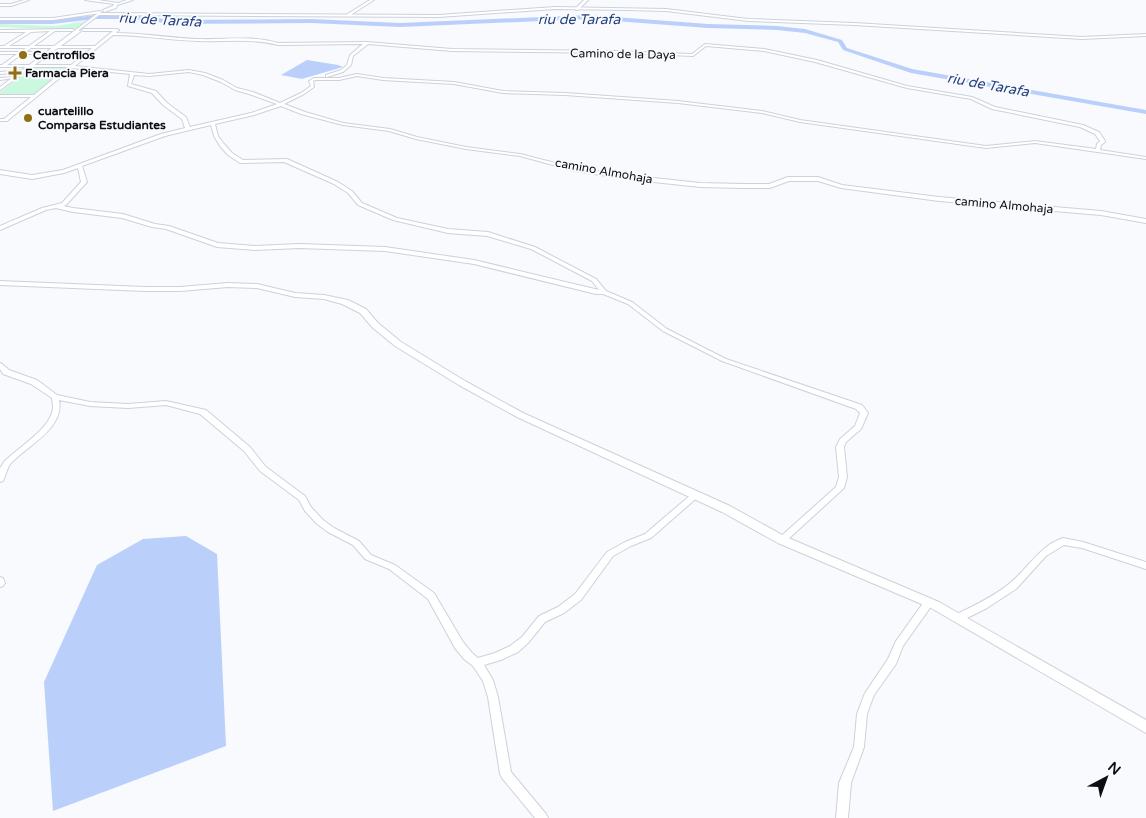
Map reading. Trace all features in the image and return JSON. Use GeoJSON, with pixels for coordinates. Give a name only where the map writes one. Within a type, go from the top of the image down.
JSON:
{"type":"FeatureCollection","features":[{"type":"Feature","properties":{"kind":"main road"},"geometry":{"type":"LineString","coordinates":[[1,87],[78,30],[117,4],[112,1],[87,0]]}},
{"type":"Feature","properties":{"kind":"main road"},"geometry":{"type":"LineString","coordinates":[[102,13],[438,16],[526,10],[666,10],[748,20],[854,24],[1082,38],[1146,35]]}},
{"type":"Feature","properties":{"kind":"main road"},"geometry":{"type":"LineString","coordinates":[[1,87],[30,66]]}},
{"type":"Feature","properties":{"kind":"main road"},"geometry":{"type":"LineString","coordinates":[[0,283],[145,289],[180,289],[228,285],[257,286],[295,295],[324,297],[345,302],[363,311],[375,325],[398,344],[462,383],[520,415],[726,509],[782,540],[929,602],[1146,728]]}},
{"type":"Feature","properties":{"kind":"street"},"geometry":{"type":"LineString","coordinates":[[0,5],[12,5],[26,0]]}},
{"type":"Feature","properties":{"kind":"street"},"geometry":{"type":"LineString","coordinates":[[117,4],[131,0]]}},
{"type":"Feature","properties":{"kind":"street"},"geometry":{"type":"LineString","coordinates":[[348,15],[372,0]]}},
{"type":"Feature","properties":{"kind":"street"},"geometry":{"type":"LineString","coordinates":[[577,9],[586,0]]}},
{"type":"Feature","properties":{"kind":"street"},"geometry":{"type":"LineString","coordinates":[[0,19],[52,20],[102,13]]}},
{"type":"Feature","properties":{"kind":"street"},"geometry":{"type":"LineString","coordinates":[[1,67],[53,30]]}},
{"type":"Feature","properties":{"kind":"street"},"geometry":{"type":"LineString","coordinates":[[0,31],[78,30]]}},
{"type":"Feature","properties":{"kind":"street","name":"Camino de la Daya"},"geometry":{"type":"LineString","coordinates":[[78,30],[117,30],[112,34]]}},
{"type":"Feature","properties":{"kind":"street"},"geometry":{"type":"LineString","coordinates":[[0,37],[10,31]]}},
{"type":"Feature","properties":{"kind":"street"},"geometry":{"type":"LineString","coordinates":[[1,49],[30,31]]}},
{"type":"Feature","properties":{"kind":"street"},"geometry":{"type":"LineString","coordinates":[[0,124],[112,34]]}},
{"type":"Feature","properties":{"kind":"street","name":"Camino de la Daya"},"geometry":{"type":"LineString","coordinates":[[112,34],[156,35],[197,40],[234,38],[278,44],[367,43],[452,50],[693,55],[705,45],[764,50],[816,61],[907,87],[972,98],[1001,110],[1081,126],[1097,133],[1104,141],[1099,144],[1098,150]]}},
{"type":"Feature","properties":{"kind":"street"},"geometry":{"type":"LineString","coordinates":[[0,172],[32,177],[64,171],[163,135],[280,104],[301,96],[313,86],[311,81],[342,71],[349,65],[351,56],[367,43]]}},
{"type":"Feature","properties":{"kind":"street"},"geometry":{"type":"LineString","coordinates":[[1,49],[96,47]]}},
{"type":"Feature","properties":{"kind":"street"},"geometry":{"type":"LineString","coordinates":[[1,49],[21,53],[47,53]]}},
{"type":"Feature","properties":{"kind":"street","name":"camino Almohaja"},"geometry":{"type":"LineString","coordinates":[[1,67],[73,66],[94,70],[123,71],[132,74],[197,72],[222,81],[236,89],[303,113],[343,124],[390,130],[416,138],[466,148],[520,155],[575,169],[626,177],[700,185],[761,186],[770,186],[788,179],[818,179],[840,186],[939,199],[1101,213],[1146,221]]}},
{"type":"Feature","properties":{"kind":"street"},"geometry":{"type":"LineString","coordinates":[[0,73],[22,71]]}},
{"type":"Feature","properties":{"kind":"street"},"geometry":{"type":"LineString","coordinates":[[132,74],[129,85],[154,92],[159,99],[184,118],[188,129]]}},
{"type":"Feature","properties":{"kind":"street"},"geometry":{"type":"LineString","coordinates":[[320,78],[339,79],[357,75],[383,79],[454,83],[503,92],[558,93],[678,102],[762,112],[800,121],[986,147],[1035,142],[1146,158]]}},
{"type":"Feature","properties":{"kind":"street"},"geometry":{"type":"LineString","coordinates":[[0,79],[12,78]]}},
{"type":"Feature","properties":{"kind":"street"},"geometry":{"type":"LineString","coordinates":[[0,96],[36,96]]}},
{"type":"Feature","properties":{"kind":"street"},"geometry":{"type":"LineString","coordinates":[[214,123],[216,136],[222,145],[230,154],[242,162],[287,161],[336,183],[350,192],[360,204],[388,217],[424,227],[488,234],[525,245],[594,280],[604,292]]}},
{"type":"Feature","properties":{"kind":"street"},"geometry":{"type":"LineString","coordinates":[[0,228],[64,204],[84,182],[80,166]]}},
{"type":"Feature","properties":{"kind":"street"},"geometry":{"type":"LineString","coordinates":[[56,206],[123,216],[154,226],[167,227],[217,245],[255,248],[299,246],[377,248],[474,262],[596,292],[604,292],[624,299],[658,326],[724,360],[855,405],[864,411],[861,423],[841,444],[843,477],[840,488],[782,540]]}},
{"type":"Feature","properties":{"kind":"street"},"geometry":{"type":"LineString","coordinates":[[0,365],[6,372],[34,382],[55,397],[90,404],[128,406],[166,403],[203,412],[247,450],[263,468],[302,498],[308,509],[320,522],[356,543],[368,557],[392,567],[431,596],[459,645],[476,663],[488,680],[494,697],[506,774],[542,818]]}},
{"type":"Feature","properties":{"kind":"street"},"geometry":{"type":"LineString","coordinates":[[0,479],[7,463],[51,422],[57,409],[55,397]]}},
{"type":"Feature","properties":{"kind":"street"},"geometry":{"type":"LineString","coordinates":[[476,663],[497,657],[514,649],[542,619],[561,610],[578,597],[610,554],[648,536],[696,495]]}},
{"type":"Feature","properties":{"kind":"street"},"geometry":{"type":"LineString","coordinates":[[958,618],[1013,586],[1043,554],[1063,541],[1100,550],[1146,566]]}},
{"type":"Feature","properties":{"kind":"street"},"geometry":{"type":"LineString","coordinates":[[842,818],[845,783],[859,747],[862,714],[870,693],[929,602]]}},
{"type":"Feature","properties":{"kind":"green space"},"geometry":{"type":"Polygon","coordinates":[[[86,21],[71,30],[0,27],[0,24],[56,26],[86,21]]]}},
{"type":"Feature","properties":{"kind":"green space"},"geometry":{"type":"Polygon","coordinates":[[[33,67],[69,67],[34,94],[0,95],[0,92],[33,67]]]}},
{"type":"Feature","properties":{"kind":"water"},"geometry":{"type":"Polygon","coordinates":[[[307,60],[343,67],[302,79],[281,75],[307,60]]]}},
{"type":"Feature","properties":{"kind":"water"},"geometry":{"type":"Polygon","coordinates":[[[186,536],[217,554],[226,746],[53,811],[44,682],[97,565],[143,539],[186,536]]]}},
{"type":"Feature","properties":{"kind":"waterway","name":"riu de Tarafa"},"geometry":{"type":"LineString","coordinates":[[0,22],[52,22],[96,17],[120,17],[148,18],[168,22],[311,21],[400,25],[588,17],[708,26],[777,28],[805,31],[840,41],[845,49],[911,71],[1146,112]]}},
{"type":"Feature","properties":{"kind":"place","name":"Centrofilos"},"geometry":{"type":"Point","coordinates":[23,55]}},
{"type":"Feature","properties":{"kind":"place","name":"Farmacia Piera"},"geometry":{"type":"Point","coordinates":[15,73]}},
{"type":"Feature","properties":{"kind":"place","name":"cuartelillo Comparsa Estudiantes"},"geometry":{"type":"Point","coordinates":[28,118]}}]}
